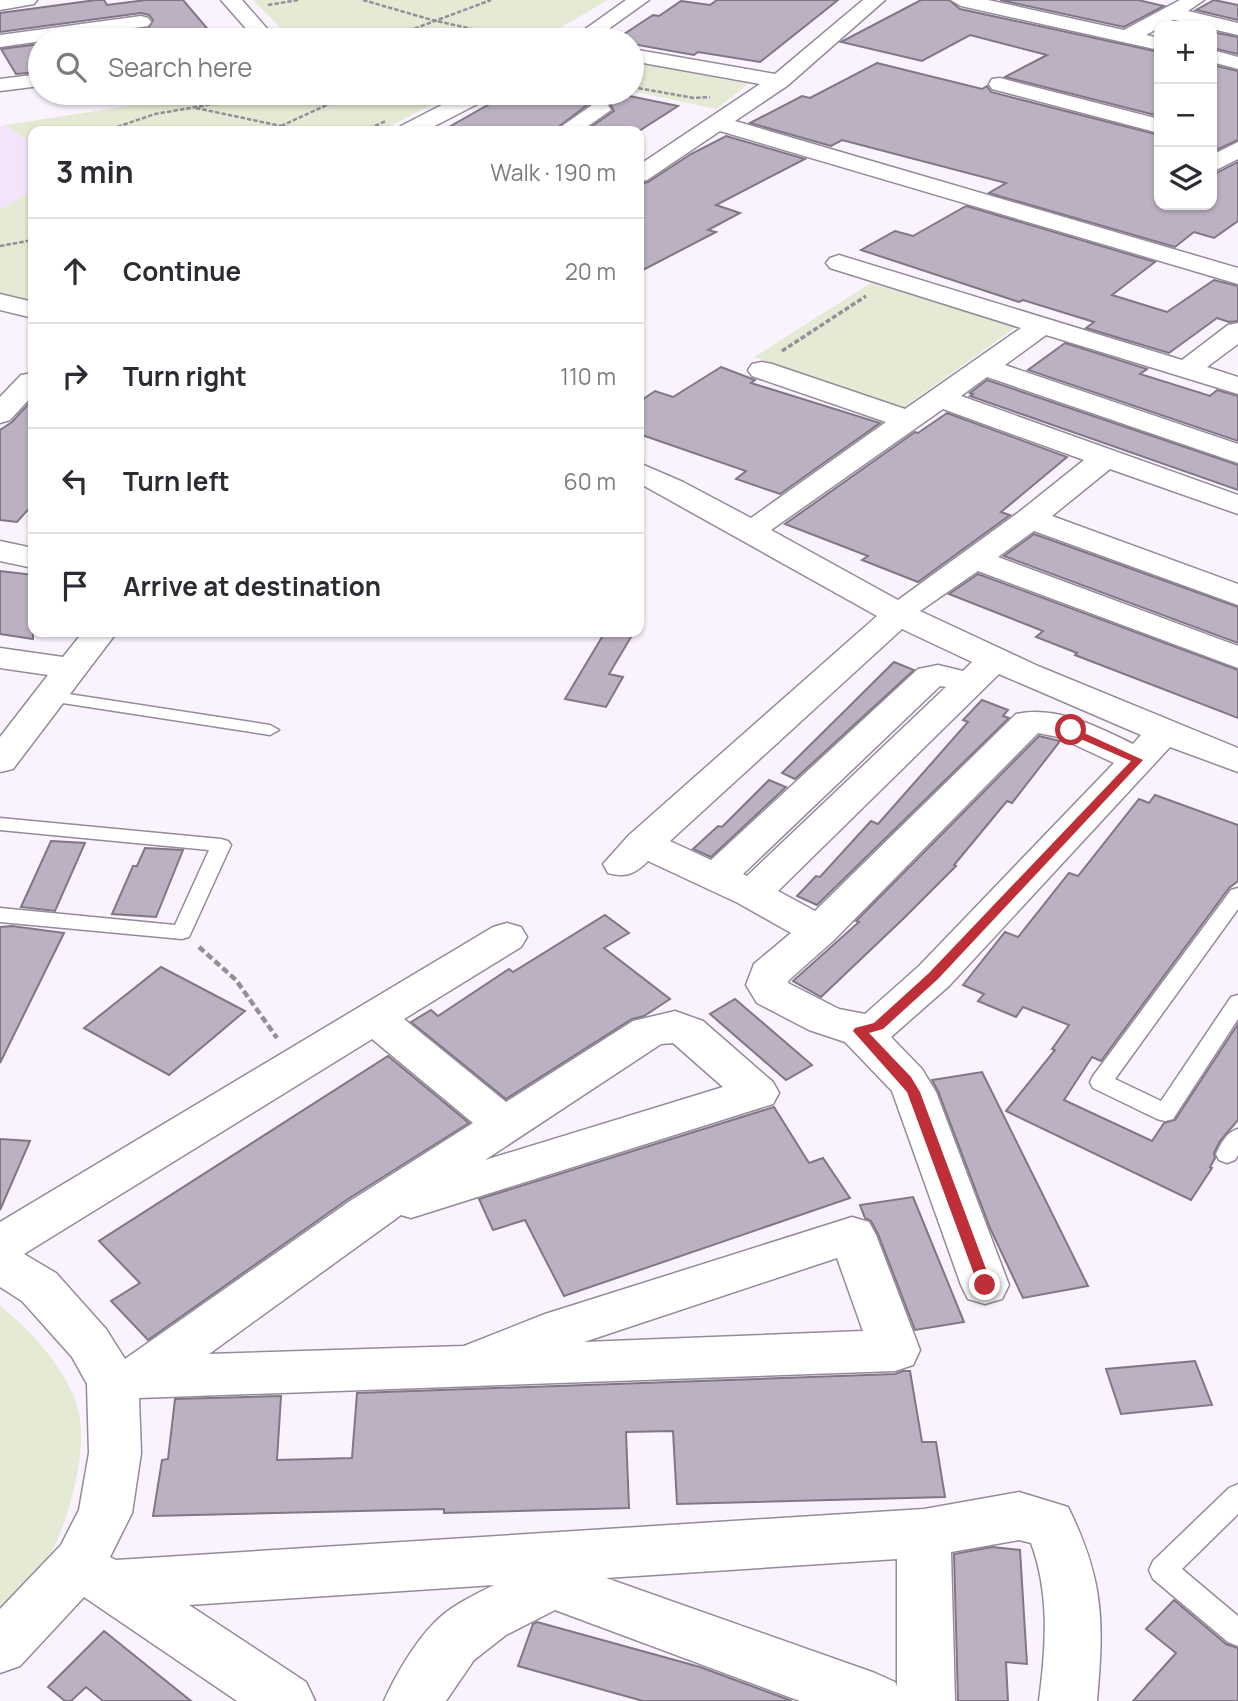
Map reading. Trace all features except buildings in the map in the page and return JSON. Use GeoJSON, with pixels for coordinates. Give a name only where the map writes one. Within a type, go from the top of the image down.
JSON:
{"type":"FeatureCollection","features":[{"type":"Feature","properties":{"kind":"street"},"geometry":{"type":"LineString","coordinates":[[0,4],[27,0]]}},
{"type":"Feature","properties":{"kind":"street"},"geometry":{"type":"LineString","coordinates":[[231,0],[256,28]]}},
{"type":"Feature","properties":{"kind":"street"},"geometry":{"type":"LineString","coordinates":[[598,28],[639,0]]}},
{"type":"Feature","properties":{"kind":"street"},"geometry":{"type":"LineString","coordinates":[[644,172],[779,81],[876,0]]}},
{"type":"Feature","properties":{"kind":"street"},"geometry":{"type":"LineString","coordinates":[[961,0],[1154,43]]}},
{"type":"Feature","properties":{"kind":"street"},"geometry":{"type":"LineString","coordinates":[[1129,36],[1194,0]]}},
{"type":"Feature","properties":{"kind":"street"},"geometry":{"type":"LineString","coordinates":[[1171,13],[1238,29]]}},
{"type":"Feature","properties":{"kind":"street"},"geometry":{"type":"LineString","coordinates":[[68,28],[135,15],[146,28]]}},
{"type":"Feature","properties":{"kind":"street"},"geometry":{"type":"LineString","coordinates":[[0,41],[28,36]]}},
{"type":"Feature","properties":{"kind":"street"},"geometry":{"type":"LineString","coordinates":[[644,57],[779,81]]}},
{"type":"Feature","properties":{"kind":"street"},"geometry":{"type":"LineString","coordinates":[[1217,57],[1238,62]]}},
{"type":"Feature","properties":{"kind":"street"},"geometry":{"type":"LineString","coordinates":[[0,85],[28,82]]}},
{"type":"Feature","properties":{"kind":"street"},"geometry":{"type":"LineString","coordinates":[[1000,84],[1154,125]]}},
{"type":"Feature","properties":{"kind":"street"},"geometry":{"type":"LineString","coordinates":[[418,126],[458,105]]}},
{"type":"Feature","properties":{"kind":"street"},"geometry":{"type":"LineString","coordinates":[[574,126],[600,110]]}},
{"type":"Feature","properties":{"kind":"street"},"geometry":{"type":"LineString","coordinates":[[718,123],[1238,276]]}},
{"type":"Feature","properties":{"kind":"street"},"geometry":{"type":"LineString","coordinates":[[1217,141],[1238,147]]}},
{"type":"Feature","properties":{"kind":"street"},"geometry":{"type":"LineString","coordinates":[[1217,162],[1238,147]]}},
{"type":"Feature","properties":{"kind":"street"},"geometry":{"type":"LineString","coordinates":[[839,263],[1238,386]]}},
{"type":"Feature","properties":{"kind":"street"},"geometry":{"type":"LineString","coordinates":[[0,302],[28,309]]}},
{"type":"Feature","properties":{"kind":"street"},"geometry":{"type":"LineString","coordinates":[[0,312],[28,318]]}},
{"type":"Feature","properties":{"kind":"street"},"geometry":{"type":"LineString","coordinates":[[764,522],[1043,325]]}},
{"type":"Feature","properties":{"kind":"street"},"geometry":{"type":"LineString","coordinates":[[1187,369],[1238,331]]}},
{"type":"Feature","properties":{"kind":"street"},"geometry":{"type":"LineString","coordinates":[[772,360],[908,420]]}},
{"type":"Feature","properties":{"kind":"street"},"geometry":{"type":"LineString","coordinates":[[984,367],[1238,454]]}},
{"type":"Feature","properties":{"kind":"street"},"geometry":{"type":"LineString","coordinates":[[0,414],[23,377]]}},
{"type":"Feature","properties":{"kind":"street"},"geometry":{"type":"LineString","coordinates":[[939,398],[1238,505]]}},
{"type":"Feature","properties":{"kind":"street"},"geometry":{"type":"LineString","coordinates":[[819,931],[716,877],[632,854],[906,609],[1030,519],[1105,457]]}},
{"type":"Feature","properties":{"kind":"street"},"geometry":{"type":"LineString","coordinates":[[644,475],[906,609],[983,671],[1164,732],[1238,761]]}},
{"type":"Feature","properties":{"kind":"street"},"geometry":{"type":"LineString","coordinates":[[1030,519],[1238,595]]}},
{"type":"Feature","properties":{"kind":"street"},"geometry":{"type":"LineString","coordinates":[[974,559],[1238,658]]}},
{"type":"Feature","properties":{"kind":"street"},"geometry":{"type":"LineString","coordinates":[[0,761],[96,637]]}},
{"type":"Feature","properties":{"kind":"street"},"geometry":{"type":"LineString","coordinates":[[0,658],[70,668]]}},
{"type":"Feature","properties":{"kind":"street"},"geometry":{"type":"LineString","coordinates":[[716,877],[930,676],[983,671]]}},
{"type":"Feature","properties":{"kind":"street"},"geometry":{"type":"LineString","coordinates":[[752,894],[983,671]]}},
{"type":"Feature","properties":{"kind":"street"},"geometry":{"type":"LineString","coordinates":[[1138,760],[1071,730],[1041,722],[1029,722],[819,931],[769,974],[767,985],[772,993],[849,1030],[860,1031],[878,1026],[934,976],[1138,760],[1164,732]]}},
{"type":"Feature","properties":{"kind":"street"},"geometry":{"type":"LineString","coordinates":[[0,1245],[507,937]]}},
{"type":"Feature","properties":{"kind":"street"},"geometry":{"type":"LineString","coordinates":[[374,1018],[505,1125]]}},
{"type":"Feature","properties":{"kind":"street"},"geometry":{"type":"LineString","coordinates":[[95,1573],[125,1381],[366,1214],[648,1032],[675,1026],[688,1032],[757,1093],[366,1214]]}},
{"type":"Feature","properties":{"kind":"street"},"geometry":{"type":"LineString","coordinates":[[860,1031],[907,1080],[914,1092],[985,1285]]}},
{"type":"Feature","properties":{"kind":"street"},"geometry":{"type":"LineString","coordinates":[[0,1263],[39,1287],[125,1381],[894,1350],[852,1235],[545,1334],[467,1367]]}},
{"type":"Feature","properties":{"kind":"street"},"geometry":{"type":"LineString","coordinates":[[0,1647],[46,1602],[95,1573],[924,1533],[1018,1516],[1049,1524],[1060,1544],[1069,1573],[1075,1639],[1068,1701]]}},
{"type":"Feature","properties":{"kind":"street"},"geometry":{"type":"LineString","coordinates":[[924,1533],[926,1701]]}},
{"type":"Feature","properties":{"kind":"street"},"geometry":{"type":"LineString","coordinates":[[95,1573],[286,1701]]}},
{"type":"Feature","properties":{"kind":"street"},"geometry":{"type":"LineString","coordinates":[[414,1701],[454,1641],[486,1618],[552,1584],[875,1701]]}},
{"type":"Feature","properties":{"kind":"lane"},"geometry":{"type":"LineString","coordinates":[[49,696],[270,730]]}},
{"type":"Feature","properties":{"kind":"lane"},"geometry":{"type":"LineString","coordinates":[[0,824],[221,845],[182,932],[0,915]]}},
{"type":"Feature","properties":{"kind":"lane"},"geometry":{"type":"LineString","coordinates":[[1238,895],[1101,1082],[1165,1113],[1238,1002]]}},
{"type":"Feature","properties":{"kind":"lane"},"geometry":{"type":"LineString","coordinates":[[1238,1496],[1163,1570],[1238,1633]]}},
{"type":"Feature","properties":{"kind":"path"},"geometry":{"type":"LineString","coordinates":[[363,0],[467,28]]}},
{"type":"Feature","properties":{"kind":"path"},"geometry":{"type":"LineString","coordinates":[[420,28],[491,0]]}},
{"type":"Feature","properties":{"kind":"path"},"geometry":{"type":"LineString","coordinates":[[120,126],[155,114],[210,105]]}},
{"type":"Feature","properties":{"kind":"path"},"geometry":{"type":"LineString","coordinates":[[193,108],[281,126],[327,105]]}},
{"type":"Feature","properties":{"kind":"path"},"geometry":{"type":"LineString","coordinates":[[0,246],[28,241]]}},
{"type":"Feature","properties":{"kind":"path"},"geometry":{"type":"LineString","coordinates":[[772,360],[859,298],[873,295]]}},
{"type":"Feature","properties":{"kind":"path"},"geometry":{"type":"LineString","coordinates":[[182,932],[236,980],[298,1064]]}},
{"type":"Feature","properties":{"kind":"shaded area"},"geometry":{"type":"Polygon","coordinates":[[[5,125],[28,141],[28,192],[0,210],[0,126],[5,125]]]}},
{"type":"Feature","properties":{"kind":"green space"},"geometry":{"type":"Polygon","coordinates":[[[253,0],[608,0],[560,28],[280,28],[253,0]]]}},
{"type":"Feature","properties":{"kind":"green space"},"geometry":{"type":"Polygon","coordinates":[[[644,64],[748,84],[716,109],[644,94],[644,64]]]}},
{"type":"Feature","properties":{"kind":"green space"},"geometry":{"type":"Polygon","coordinates":[[[134,105],[431,105],[390,126],[28,126],[28,141],[5,125],[134,105]]]}},
{"type":"Feature","properties":{"kind":"green space"},"geometry":{"type":"Polygon","coordinates":[[[28,192],[28,310],[0,304],[0,210],[28,192]]]}},
{"type":"Feature","properties":{"kind":"green space"},"geometry":{"type":"Polygon","coordinates":[[[871,283],[1016,327],[903,408],[754,357],[871,283]]]}},
{"type":"Feature","properties":{"kind":"green space"},"geometry":{"type":"Polygon","coordinates":[[[0,1306],[33,1336],[68,1384],[80,1418],[81,1442],[73,1495],[55,1546],[33,1587],[0,1623],[0,1306]]]}},
{"type":"Feature","properties":{"kind":"route"},"geometry":{"type":"LineString","coordinates":[[985,1285],[914,1092],[907,1080],[860,1031],[878,1026],[934,976],[1138,760],[1071,730]]}}]}
